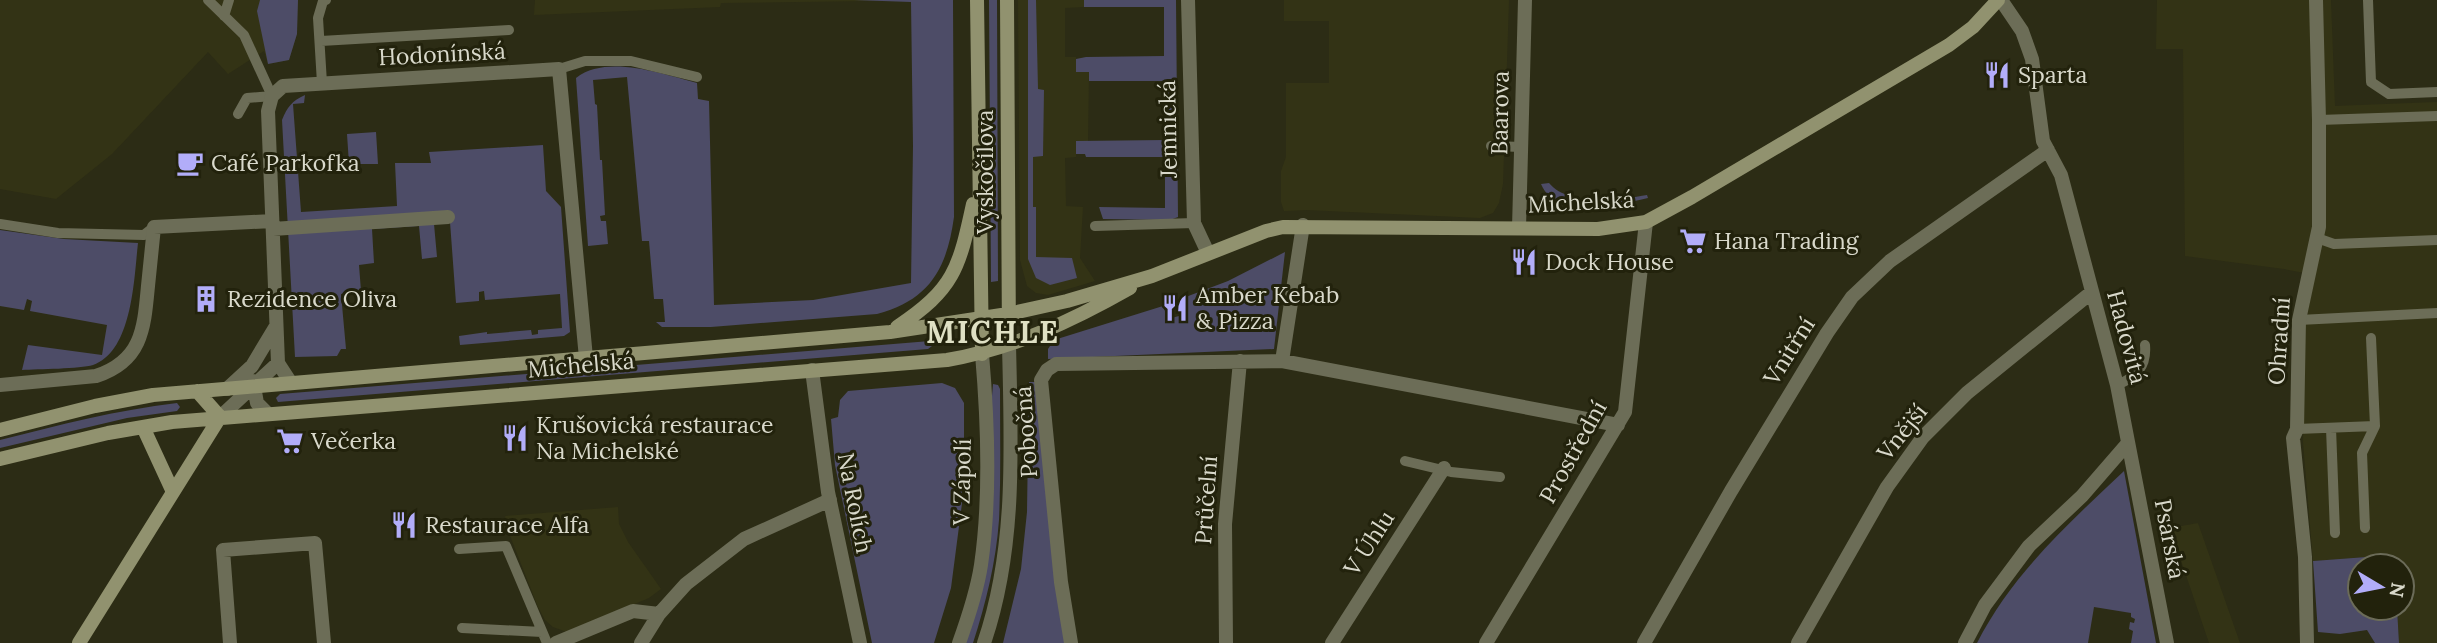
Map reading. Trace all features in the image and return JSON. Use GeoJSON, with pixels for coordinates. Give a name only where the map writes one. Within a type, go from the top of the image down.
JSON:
{"type":"FeatureCollection","features":[{"type":"Feature","properties":{"kind":"main road","name":"Vyskočilova"},"geometry":{"type":"LineString","coordinates":[[977,0],[980,318]]}},
{"type":"Feature","properties":{"kind":"main road","name":"Vyskočilova"},"geometry":{"type":"LineString","coordinates":[[1007,0],[1009,344]]}},
{"type":"Feature","properties":{"kind":"main road","name":"Michelská"},"geometry":{"type":"LineString","coordinates":[[0,430],[125,399],[890,332],[1008,314],[1067,301],[1152,276],[1266,231],[1303,225],[1598,229],[1646,222],[1949,45],[1973,27],[2000,0]]}},
{"type":"Feature","properties":{"kind":"main road","name":"Vyskočilova"},"geometry":{"type":"LineString","coordinates":[[890,332],[940,294],[958,265],[979,179]]}},
{"type":"Feature","properties":{"kind":"main road","name":"Michelská"},"geometry":{"type":"LineString","coordinates":[[0,459],[143,427],[220,417],[947,360],[982,354],[1059,325],[1152,276]]}},
{"type":"Feature","properties":{"kind":"main road","name":"V Zápolí"},"geometry":{"type":"LineString","coordinates":[[980,318],[982,354]]}},
{"type":"Feature","properties":{"kind":"main road"},"geometry":{"type":"LineString","coordinates":[[79,643],[220,417],[197,391]]}},
{"type":"Feature","properties":{"kind":"main road"},"geometry":{"type":"LineString","coordinates":[[143,427],[173,492]]}},
{"type":"Feature","properties":{"kind":"street","name":"Jemnická"},"geometry":{"type":"LineString","coordinates":[[1188,0],[1194,223],[1209,253]]}},
{"type":"Feature","properties":{"kind":"street","name":"Baarova"},"geometry":{"type":"LineString","coordinates":[[1519,228],[1525,0]]}},
{"type":"Feature","properties":{"kind":"street","name":"Hadovitá"},"geometry":{"type":"LineString","coordinates":[[2000,0],[2022,31],[2032,59],[2043,141],[2062,175],[2117,385],[2129,443]]}},
{"type":"Feature","properties":{"kind":"street","name":"Ohradní"},"geometry":{"type":"LineString","coordinates":[[2307,643],[2305,557],[2293,438],[2297,429],[2299,320],[2319,227],[2316,0]]}},
{"type":"Feature","properties":{"kind":"street","name":"Hodonínská"},"geometry":{"type":"LineString","coordinates":[[272,96],[284,86],[559,69]]}},
{"type":"Feature","properties":{"kind":"street"},"geometry":{"type":"LineString","coordinates":[[559,69],[586,358]]}},
{"type":"Feature","properties":{"kind":"street"},"geometry":{"type":"LineString","coordinates":[[272,96],[268,111],[278,363],[291,383]]}},
{"type":"Feature","properties":{"kind":"street","name":"Vnitřní"},"geometry":{"type":"LineString","coordinates":[[1644,643],[1758,446],[1852,297],[1890,261],[2048,150]]}},
{"type":"Feature","properties":{"kind":"street"},"geometry":{"type":"LineString","coordinates":[[0,385],[96,376],[110,372],[123,363],[131,354],[143,330],[154,227],[272,225],[448,216]]}},
{"type":"Feature","properties":{"kind":"street","name":"Prostřední"},"geometry":{"type":"LineString","coordinates":[[1486,643],[1625,412],[1646,222]]}},
{"type":"Feature","properties":{"kind":"street"},"geometry":{"type":"LineString","coordinates":[[1282,361],[1303,225]]}},
{"type":"Feature","properties":{"kind":"street","name":"Vnější"},"geometry":{"type":"LineString","coordinates":[[1798,643],[1887,487],[1923,437],[1967,393],[2092,292]]}},
{"type":"Feature","properties":{"kind":"street"},"geometry":{"type":"LineString","coordinates":[[227,389],[253,366],[277,325]]}},
{"type":"Feature","properties":{"kind":"street","name":"V Zápolí"},"geometry":{"type":"LineString","coordinates":[[984,643],[1000,583],[1007,531],[1010,477],[1009,344]]}},
{"type":"Feature","properties":{"kind":"street","name":"V Zápolí"},"geometry":{"type":"LineString","coordinates":[[959,643],[980,567],[985,527],[985,395],[982,354]]}},
{"type":"Feature","properties":{"kind":"street","name":"Průčelní"},"geometry":{"type":"LineString","coordinates":[[1226,643],[1225,524],[1240,361]]}},
{"type":"Feature","properties":{"kind":"street","name":"Pobočná"},"geometry":{"type":"LineString","coordinates":[[1071,643],[1061,582],[1041,380],[1047,370],[1056,364],[1282,361],[1618,425]]}},
{"type":"Feature","properties":{"kind":"street"},"geometry":{"type":"LineString","coordinates":[[220,417],[278,363]]}},
{"type":"Feature","properties":{"kind":"street"},"geometry":{"type":"LineString","coordinates":[[253,366],[257,403],[267,413]]}},
{"type":"Feature","properties":{"kind":"street","name":"Na Rolích"},"geometry":{"type":"LineString","coordinates":[[812,370],[830,500],[860,643]]}},
{"type":"Feature","properties":{"kind":"street"},"geometry":{"type":"LineString","coordinates":[[1965,643],[1985,605],[2029,546],[2082,496],[2129,443]]}},
{"type":"Feature","properties":{"kind":"street","name":"Psárská"},"geometry":{"type":"LineString","coordinates":[[2129,443],[2167,643]]}},
{"type":"Feature","properties":{"kind":"street","name":"V Úhlu"},"geometry":{"type":"LineString","coordinates":[[1332,643],[1444,468]]}},
{"type":"Feature","properties":{"kind":"street"},"geometry":{"type":"LineString","coordinates":[[641,643],[659,614],[686,583],[744,539],[830,500]]}},
{"type":"Feature","properties":{"kind":"street"},"geometry":{"type":"LineString","coordinates":[[230,643],[223,550],[315,542],[324,643]]}},
{"type":"Feature","properties":{"kind":"street"},"geometry":{"type":"LineString","coordinates":[[556,643],[633,611],[659,614]]}},
{"type":"Feature","properties":{"kind":"lane"},"geometry":{"type":"LineString","coordinates":[[208,0],[244,35],[272,96],[247,98],[238,114]]}},
{"type":"Feature","properties":{"kind":"lane"},"geometry":{"type":"LineString","coordinates":[[224,16],[229,0]]}},
{"type":"Feature","properties":{"kind":"lane"},"geometry":{"type":"LineString","coordinates":[[322,83],[318,18],[323,1],[326,0]]}},
{"type":"Feature","properties":{"kind":"lane"},"geometry":{"type":"LineString","coordinates":[[2368,0],[2371,82],[2389,94],[2437,92]]}},
{"type":"Feature","properties":{"kind":"lane"},"geometry":{"type":"LineString","coordinates":[[321,41],[509,30]]}},
{"type":"Feature","properties":{"kind":"lane"},"geometry":{"type":"LineString","coordinates":[[559,69],[585,61],[631,61],[697,77]]}},
{"type":"Feature","properties":{"kind":"lane"},"geometry":{"type":"LineString","coordinates":[[2319,120],[2437,116]]}},
{"type":"Feature","properties":{"kind":"lane"},"geometry":{"type":"LineString","coordinates":[[1491,146],[1521,147]]}},
{"type":"Feature","properties":{"kind":"lane"},"geometry":{"type":"LineString","coordinates":[[1096,226],[1194,223]]}},
{"type":"Feature","properties":{"kind":"lane"},"geometry":{"type":"LineString","coordinates":[[0,224],[58,233],[144,235],[154,227]]}},
{"type":"Feature","properties":{"kind":"lane"},"geometry":{"type":"LineString","coordinates":[[2317,238],[2334,244],[2437,240]]}},
{"type":"Feature","properties":{"kind":"lane"},"geometry":{"type":"LineString","coordinates":[[2299,320],[2437,313]]}},
{"type":"Feature","properties":{"kind":"lane"},"geometry":{"type":"LineString","coordinates":[[2365,527],[2362,453],[2375,426],[2371,338]]}},
{"type":"Feature","properties":{"kind":"lane"},"geometry":{"type":"LineString","coordinates":[[2117,385],[2133,378],[2142,368],[2146,345]]}},
{"type":"Feature","properties":{"kind":"lane"},"geometry":{"type":"LineString","coordinates":[[2297,429],[2375,426]]}},
{"type":"Feature","properties":{"kind":"lane"},"geometry":{"type":"LineString","coordinates":[[2331,428],[2334,533]]}},
{"type":"Feature","properties":{"kind":"lane"},"geometry":{"type":"LineString","coordinates":[[1405,461],[1444,468],[1451,472],[1500,477]]}},
{"type":"Feature","properties":{"kind":"lane"},"geometry":{"type":"LineString","coordinates":[[459,549],[506,546],[547,643]]}},
{"type":"Feature","properties":{"kind":"lane"},"geometry":{"type":"LineString","coordinates":[[462,628],[542,632]]}},
{"type":"Feature","properties":{"kind":"shaded area"},"geometry":{"type":"Polygon","coordinates":[[[0,0],[298,0],[297,34],[289,60],[268,64],[264,51],[228,74],[208,52],[112,154],[56,199],[0,189],[0,0]]]}},
{"type":"Feature","properties":{"kind":"shaded area"},"geometry":{"type":"Polygon","coordinates":[[[260,0],[298,0],[297,34],[289,60],[268,64],[257,11],[260,0]]]}},
{"type":"Feature","properties":{"kind":"shaded area"},"geometry":{"type":"Polygon","coordinates":[[[535,0],[942,0],[721,3],[720,7],[534,15],[535,0]]]}},
{"type":"Feature","properties":{"kind":"shaded area"},"geometry":{"type":"Polygon","coordinates":[[[854,0],[953,0],[954,217],[941,266],[923,291],[895,308],[877,314],[711,327],[662,327],[656,322],[665,322],[663,299],[654,299],[649,241],[642,241],[627,77],[593,80],[605,215],[600,216],[601,221],[606,221],[608,244],[588,246],[576,78],[603,67],[635,68],[697,83],[698,99],[709,101],[714,305],[813,300],[911,283],[911,2],[854,0]]]}},
{"type":"Feature","properties":{"kind":"shaded area"},"geometry":{"type":"Polygon","coordinates":[[[989,0],[997,0],[998,281],[991,282],[989,0]]]}},
{"type":"Feature","properties":{"kind":"shaded area"},"geometry":{"type":"Polygon","coordinates":[[[1018,0],[1084,0],[1084,7],[1065,8],[1065,57],[1076,57],[1076,72],[1089,72],[1088,141],[1076,141],[1076,157],[1065,158],[1066,206],[1083,207],[1080,258],[1095,281],[1048,295],[1036,293],[1027,286],[1020,260],[1018,0]]]}},
{"type":"Feature","properties":{"kind":"shaded area"},"geometry":{"type":"Polygon","coordinates":[[[1028,0],[1036,0],[1038,89],[1044,90],[1043,156],[1033,157],[1036,257],[1072,258],[1077,278],[1050,285],[1036,278],[1028,259],[1028,0]]]}},
{"type":"Feature","properties":{"kind":"shaded area"},"geometry":{"type":"Polygon","coordinates":[[[1084,0],[1176,0],[1178,217],[1170,220],[1103,219],[1099,207],[1165,208],[1165,157],[1086,157],[1085,154],[1076,154],[1076,141],[1165,140],[1165,81],[1089,81],[1089,72],[1076,72],[1076,59],[1086,57],[1164,56],[1164,7],[1084,7],[1084,0]]]}},
{"type":"Feature","properties":{"kind":"shaded area"},"geometry":{"type":"Polygon","coordinates":[[[1284,0],[1509,0],[1503,184],[1499,203],[1493,213],[1480,218],[1284,211],[1281,202],[1281,171],[1286,157],[1286,83],[1329,83],[1329,21],[1284,21],[1284,0]]]}},
{"type":"Feature","properties":{"kind":"shaded area"},"geometry":{"type":"Polygon","coordinates":[[[2157,0],[2331,0],[2335,106],[2437,102],[2437,643],[2399,643],[2398,622],[2416,622],[2416,552],[2346,552],[2346,559],[2313,561],[2303,442],[2305,327],[2315,275],[2185,256],[2183,49],[2156,49],[2157,0]]]}},
{"type":"Feature","properties":{"kind":"shaded area"},"geometry":{"type":"Polygon","coordinates":[[[305,95],[304,103],[293,104],[301,212],[397,206],[395,163],[431,163],[429,152],[543,145],[546,191],[561,207],[570,332],[564,336],[460,345],[459,336],[531,330],[532,335],[538,334],[538,330],[562,328],[560,294],[485,300],[484,291],[479,292],[479,301],[456,303],[450,222],[434,224],[437,257],[422,259],[419,226],[372,229],[374,263],[359,265],[361,291],[341,294],[346,349],[341,349],[337,356],[295,357],[282,120],[290,105],[305,95]]]}},
{"type":"Feature","properties":{"kind":"shaded area"},"geometry":{"type":"Polygon","coordinates":[[[376,132],[378,164],[349,164],[347,134],[376,132]]]}},
{"type":"Feature","properties":{"kind":"shaded area"},"geometry":{"type":"Polygon","coordinates":[[[1549,183],[1558,191],[1581,199],[1609,200],[1647,195],[1648,198],[1605,207],[1574,207],[1549,196],[1541,184],[1549,183]]]}},
{"type":"Feature","properties":{"kind":"shaded area"},"geometry":{"type":"Polygon","coordinates":[[[0,230],[64,239],[138,243],[129,312],[116,345],[106,357],[87,366],[22,370],[28,345],[102,355],[107,325],[30,311],[32,301],[27,299],[24,310],[0,306],[0,230]]]}},
{"type":"Feature","properties":{"kind":"shaded area"},"geometry":{"type":"Polygon","coordinates":[[[1285,252],[1274,349],[1048,359],[1048,349],[1054,340],[1163,306],[1168,319],[1186,314],[1183,298],[1228,281],[1285,252]]]}},
{"type":"Feature","properties":{"kind":"shaded area"},"geometry":{"type":"Polygon","coordinates":[[[930,341],[932,346],[928,349],[278,402],[276,398],[280,394],[930,341]]]}},
{"type":"Feature","properties":{"kind":"shaded area"},"geometry":{"type":"Polygon","coordinates":[[[1029,382],[1036,382],[1065,643],[1003,643],[1021,569],[1027,512],[1029,382]]]}},
{"type":"Feature","properties":{"kind":"shaded area"},"geometry":{"type":"Polygon","coordinates":[[[942,383],[955,388],[964,403],[964,488],[951,588],[934,643],[872,643],[835,465],[831,419],[838,417],[840,400],[848,391],[942,383]]]}},
{"type":"Feature","properties":{"kind":"shaded area"},"geometry":{"type":"Polygon","coordinates":[[[993,384],[1000,389],[998,536],[978,628],[973,643],[965,643],[974,612],[993,384]]]}},
{"type":"Feature","properties":{"kind":"shaded area"},"geometry":{"type":"Polygon","coordinates":[[[177,403],[180,407],[177,411],[127,418],[0,448],[0,440],[110,414],[177,403]]]}},
{"type":"Feature","properties":{"kind":"shaded area"},"geometry":{"type":"Polygon","coordinates":[[[2124,471],[2156,643],[2131,643],[2133,631],[2129,629],[2130,622],[2134,623],[2135,619],[2131,617],[2131,613],[2094,607],[2088,643],[1977,643],[1991,618],[2024,572],[2124,471]]]}},
{"type":"Feature","properties":{"kind":"shaded area"},"geometry":{"type":"Polygon","coordinates":[[[618,507],[619,524],[628,542],[661,589],[649,598],[567,632],[553,627],[545,620],[538,607],[507,528],[505,516],[618,507]]]}},
{"type":"Feature","properties":{"kind":"shaded area"},"geometry":{"type":"Polygon","coordinates":[[[2198,523],[2240,643],[2209,643],[2170,528],[2198,523]]]}},
{"type":"Feature","properties":{"kind":"shaded area"},"geometry":{"type":"Polygon","coordinates":[[[2346,559],[2346,622],[2398,622],[2399,643],[2375,643],[2367,630],[2340,634],[2318,632],[2313,561],[2346,559]]]}},
{"type":"Feature","properties":{"kind":"place","name":"Sparta"},"geometry":{"type":"Point","coordinates":[1997,75]}},
{"type":"Feature","properties":{"kind":"place","name":"Café Parkofka"},"geometry":{"type":"Point","coordinates":[190,163]}},
{"type":"Feature","properties":{"kind":"place","name":"Hana Trading"},"geometry":{"type":"Point","coordinates":[1693,241]}},
{"type":"Feature","properties":{"kind":"place","name":"Dock House"},"geometry":{"type":"Point","coordinates":[1524,262]}},
{"type":"Feature","properties":{"kind":"place","name":"Rezidence Oliva"},"geometry":{"type":"Point","coordinates":[206,299]}},
{"type":"Feature","properties":{"kind":"place","name":"Amber Kebab & Pizza"},"geometry":{"type":"Point","coordinates":[1175,308]}},
{"type":"Feature","properties":{"kind":"place","name":"Krušovická restaurace Na Michelské"},"geometry":{"type":"Point","coordinates":[515,438]}},
{"type":"Feature","properties":{"kind":"place","name":"Večerka"},"geometry":{"type":"Point","coordinates":[290,441]}},
{"type":"Feature","properties":{"kind":"place","name":"Restaurace Alfa"},"geometry":{"type":"Point","coordinates":[404,525]}},
{"type":"Feature","properties":{"kind":"district","name":"MICHLE"},"geometry":{"type":"Point","coordinates":[993,333]}}]}
